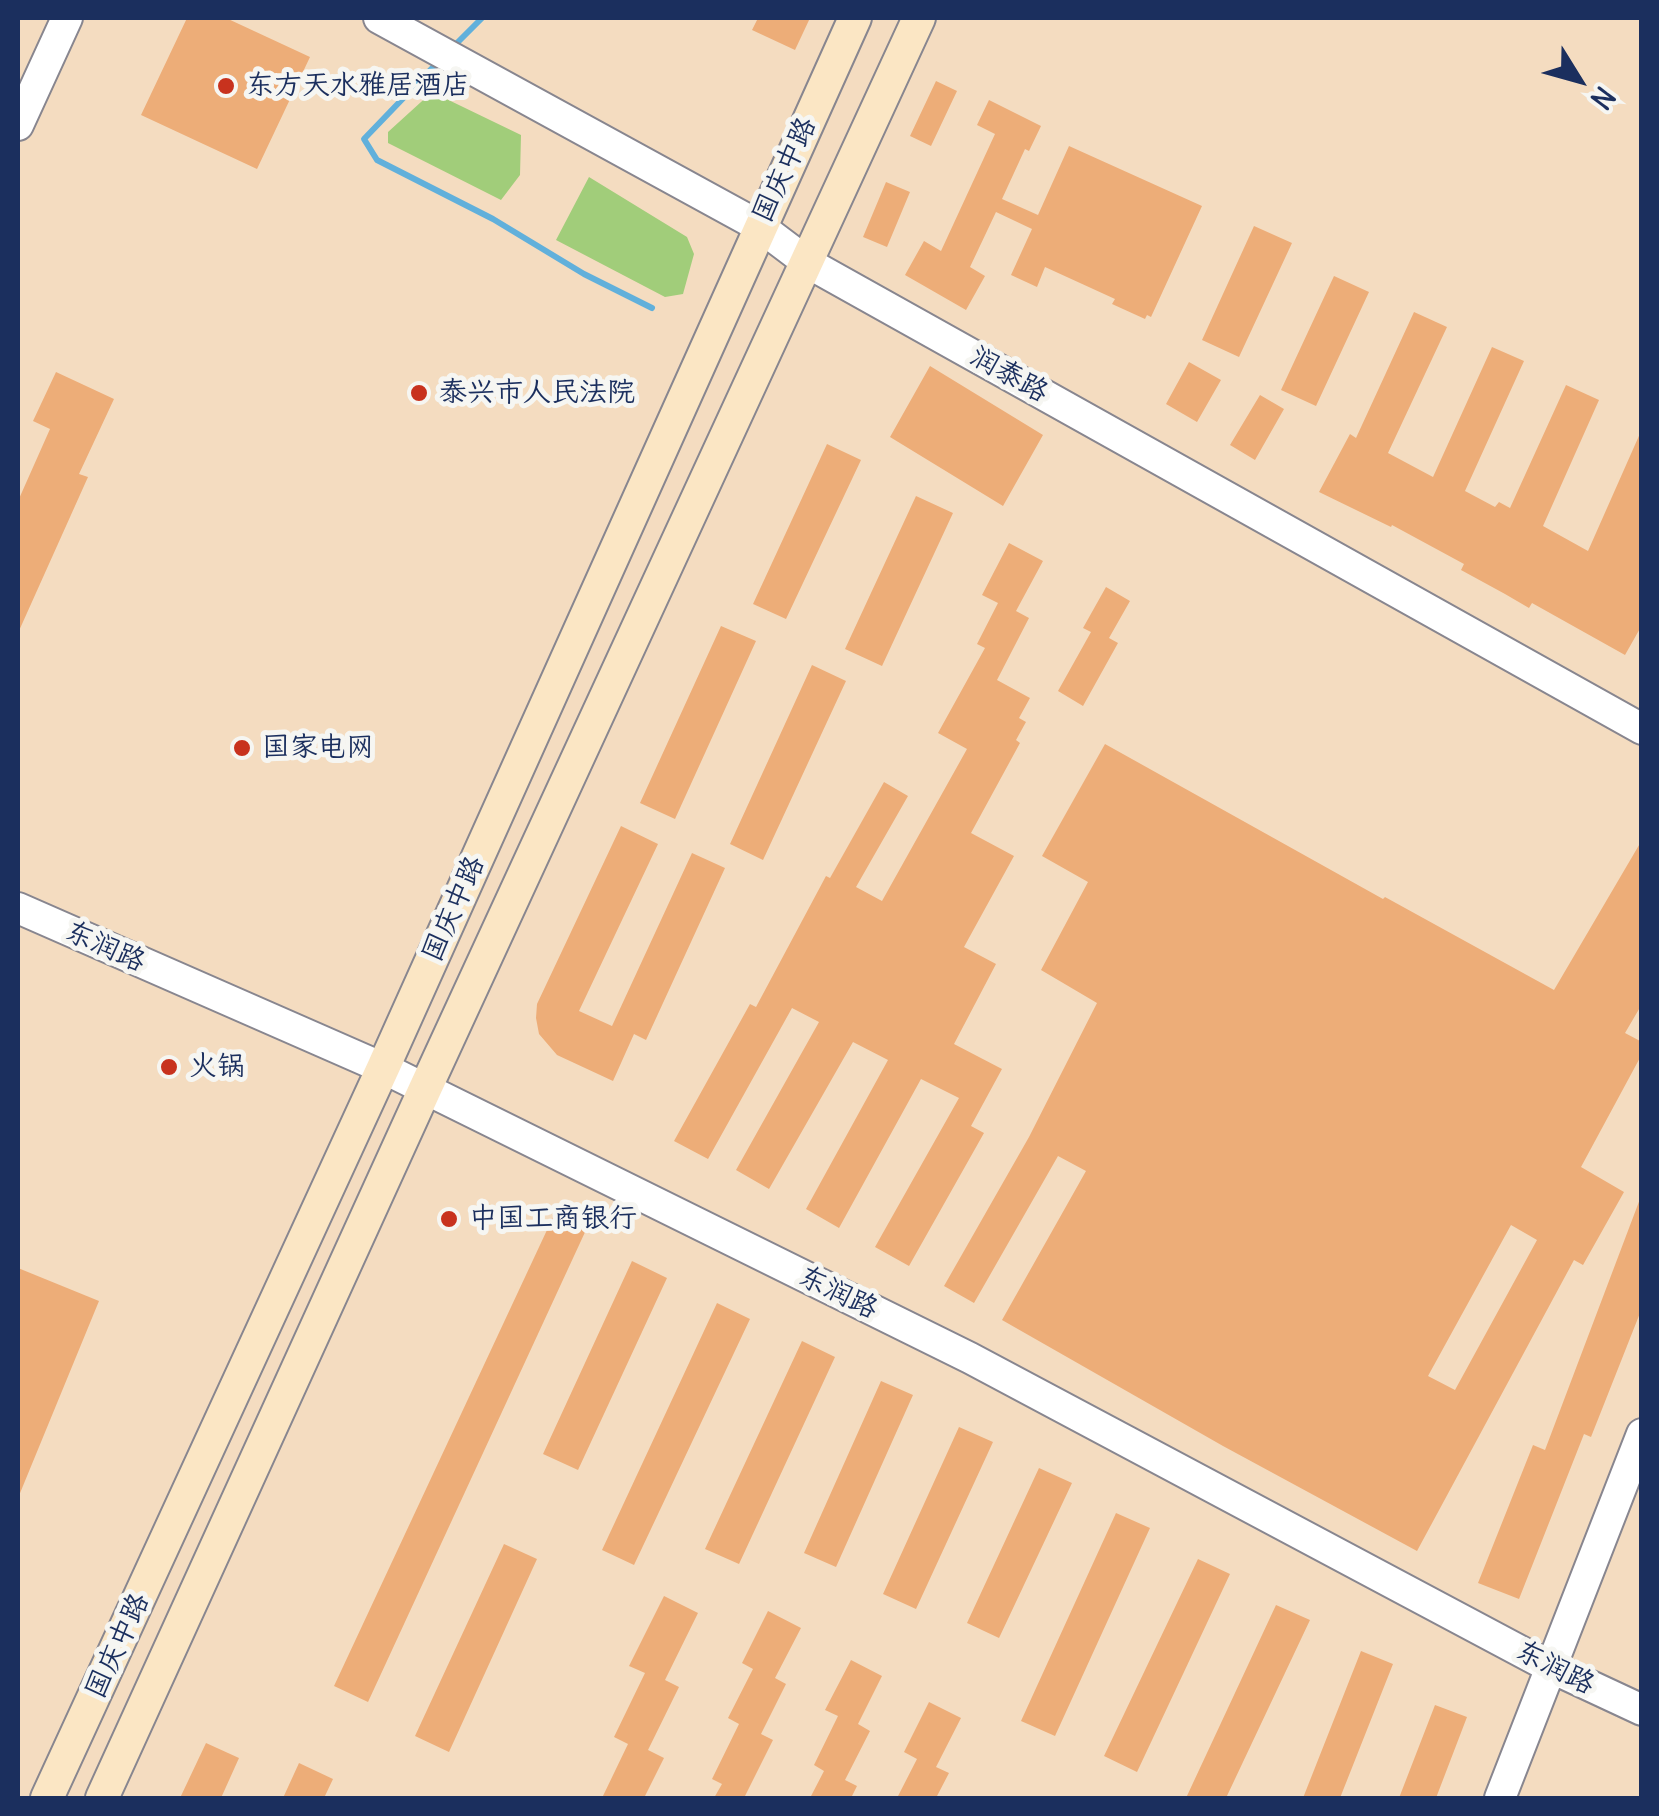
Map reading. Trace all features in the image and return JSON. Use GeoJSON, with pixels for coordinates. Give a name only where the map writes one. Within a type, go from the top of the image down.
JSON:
{"type":"FeatureCollection","features":[{"type":"Feature","properties":{"kind":"main road","name":"国庆中路"},"geometry":{"type":"LineString","coordinates":[[48,1798],[383,1068],[855,18]]}},
{"type":"Feature","properties":{"kind":"main road"},"geometry":{"type":"LineString","coordinates":[[102,1798],[920,18]]}},
{"type":"Feature","properties":{"kind":"street"},"geometry":{"type":"LineString","coordinates":[[18,125],[68,18]]}},
{"type":"Feature","properties":{"kind":"street","name":"润泰路"},"geometry":{"type":"LineString","coordinates":[[391,24],[759,226],[808,263],[1642,730]]}},
{"type":"Feature","properties":{"kind":"street","name":"东润路"},"geometry":{"type":"LineString","coordinates":[[18,908],[383,1068],[970,1358],[1552,1668],[1642,1710]]}},
{"type":"Feature","properties":{"kind":"street"},"geometry":{"type":"LineString","coordinates":[[1500,1798],[1642,1434]]}},
{"type":"Feature","properties":{"kind":"green space"},"geometry":{"type":"Polygon","coordinates":[[[432,92],[521,135],[520,175],[501,200],[388,143],[388,132],[432,92]]]}},
{"type":"Feature","properties":{"kind":"green space"},"geometry":{"type":"Polygon","coordinates":[[[589,177],[687,237],[694,254],[683,294],[665,297],[556,240],[589,177]]]}},
{"type":"Feature","properties":{"kind":"building","name":"东方天水雅居酒店"},"geometry":{"type":"Polygon","coordinates":[[[187,18],[226,18],[310,57],[257,169],[141,115],[187,18]]]}},
{"type":"Feature","properties":{"kind":"building"},"geometry":{"type":"Polygon","coordinates":[[[758,18],[810,18],[795,50],[752,30],[758,18]]]}},
{"type":"Feature","properties":{"kind":"building"},"geometry":{"type":"Polygon","coordinates":[[[936,81],[957,91],[931,146],[910,136],[936,81]]]}},
{"type":"Feature","properties":{"kind":"building"},"geometry":{"type":"Polygon","coordinates":[[[989,100],[1041,126],[1029,151],[1025,149],[1002,199],[1038,215],[1069,146],[1202,206],[1151,317],[1147,315],[1145,319],[1112,304],[1115,299],[1045,267],[1037,287],[1011,275],[1032,229],[996,212],[970,267],[985,276],[966,310],[905,275],[924,241],[941,251],[995,134],[977,125],[989,100]]]}},
{"type":"Feature","properties":{"kind":"building"},"geometry":{"type":"Polygon","coordinates":[[[886,182],[910,192],[887,247],[863,237],[886,182]]]}},
{"type":"Feature","properties":{"kind":"building"},"geometry":{"type":"Polygon","coordinates":[[[1254,226],[1292,243],[1239,357],[1202,340],[1254,226]]]}},
{"type":"Feature","properties":{"kind":"building"},"geometry":{"type":"Polygon","coordinates":[[[1334,276],[1369,292],[1316,406],[1281,390],[1334,276]]]}},
{"type":"Feature","properties":{"kind":"building"},"geometry":{"type":"Polygon","coordinates":[[[1414,312],[1447,327],[1388,453],[1433,477],[1492,347],[1524,361],[1465,491],[1495,507],[1499,502],[1510,508],[1566,385],[1599,400],[1543,526],[1588,551],[1642,429],[1642,625],[1625,655],[1532,603],[1529,608],[1461,570],[1464,564],[1392,525],[1319,492],[1350,434],[1356,438],[1414,312]]]}},
{"type":"Feature","properties":{"kind":"building"},"geometry":{"type":"Polygon","coordinates":[[[1189,362],[1221,380],[1197,422],[1166,404],[1189,362]]]}},
{"type":"Feature","properties":{"kind":"building"},"geometry":{"type":"Polygon","coordinates":[[[930,366],[1043,435],[1003,506],[890,437],[930,366]]]}},
{"type":"Feature","properties":{"kind":"building"},"geometry":{"type":"Polygon","coordinates":[[[56,372],[114,399],[79,474],[88,477],[18,633],[18,501],[50,429],[33,421],[56,372]]]}},
{"type":"Feature","properties":{"kind":"building"},"geometry":{"type":"Polygon","coordinates":[[[1260,395],[1284,409],[1255,460],[1230,445],[1260,395]]]}},
{"type":"Feature","properties":{"kind":"building"},"geometry":{"type":"Polygon","coordinates":[[[827,444],[861,460],[786,619],[753,604],[827,444]]]}},
{"type":"Feature","properties":{"kind":"building"},"geometry":{"type":"Polygon","coordinates":[[[916,496],[953,513],[882,666],[845,649],[916,496]]]}},
{"type":"Feature","properties":{"kind":"building"},"geometry":{"type":"Polygon","coordinates":[[[1009,543],[1043,561],[1016,611],[1029,618],[997,680],[1030,698],[1019,718],[1026,722],[1016,740],[1020,743],[971,833],[1014,856],[964,947],[996,964],[954,1044],[1002,1069],[971,1126],[984,1133],[909,1266],[875,1247],[959,1098],[921,1079],[839,1228],[806,1209],[888,1060],[853,1042],[769,1189],[736,1170],[819,1022],[792,1008],[708,1159],[674,1141],[750,1004],[756,1007],[826,876],[830,878],[884,782],[908,796],[856,887],[882,901],[967,749],[938,733],[985,648],[977,644],[998,603],[982,595],[1009,543]]]}},
{"type":"Feature","properties":{"kind":"building"},"geometry":{"type":"Polygon","coordinates":[[[1106,587],[1130,601],[1109,638],[1118,643],[1083,706],[1058,691],[1091,632],[1083,628],[1106,587]]]}},
{"type":"Feature","properties":{"kind":"building"},"geometry":{"type":"Polygon","coordinates":[[[721,626],[756,641],[675,819],[640,803],[721,626]]]}},
{"type":"Feature","properties":{"kind":"building"},"geometry":{"type":"Polygon","coordinates":[[[812,665],[846,681],[763,860],[730,844],[812,665]]]}},
{"type":"Feature","properties":{"kind":"building"},"geometry":{"type":"Polygon","coordinates":[[[1105,744],[1554,990],[1642,840],[1642,1004],[1625,1033],[1642,1042],[1642,1054],[1581,1167],[1624,1192],[1583,1265],[1574,1260],[1417,1551],[1002,1320],[1086,1171],[1058,1156],[974,1303],[944,1286],[1029,1137],[1097,1003],[1041,970],[1088,882],[1042,856],[1105,744]],[[1511,1225],[1428,1376],[1455,1390],[1537,1240],[1511,1225]]]}},
{"type":"Feature","properties":{"kind":"building"},"geometry":{"type":"Polygon","coordinates":[[[621,826],[658,844],[579,1011],[612,1026],[692,853],[725,868],[646,1040],[634,1034],[613,1081],[557,1055],[539,1034],[536,1018],[537,1004],[621,826]]]}},
{"type":"Feature","properties":{"kind":"building"},"geometry":{"type":"Polygon","coordinates":[[[1640,1199],[1642,1308],[1591,1437],[1584,1434],[1519,1599],[1478,1583],[1533,1445],[1545,1450],[1640,1199]]]}},
{"type":"Feature","properties":{"kind":"building"},"geometry":{"type":"Polygon","coordinates":[[[554,1215],[586,1230],[368,1702],[334,1686],[554,1215]]]}},
{"type":"Feature","properties":{"kind":"building"},"geometry":{"type":"Polygon","coordinates":[[[632,1261],[667,1278],[578,1470],[543,1454],[632,1261]]]}},
{"type":"Feature","properties":{"kind":"building"},"geometry":{"type":"Polygon","coordinates":[[[18,1268],[99,1301],[18,1498],[18,1268]]]}},
{"type":"Feature","properties":{"kind":"building"},"geometry":{"type":"Polygon","coordinates":[[[717,1303],[750,1319],[634,1565],[602,1550],[717,1303]]]}},
{"type":"Feature","properties":{"kind":"building"},"geometry":{"type":"Polygon","coordinates":[[[802,1341],[835,1357],[739,1564],[705,1549],[802,1341]]]}},
{"type":"Feature","properties":{"kind":"building"},"geometry":{"type":"Polygon","coordinates":[[[881,1381],[913,1395],[836,1567],[804,1553],[881,1381]]]}},
{"type":"Feature","properties":{"kind":"building"},"geometry":{"type":"Polygon","coordinates":[[[959,1427],[993,1442],[916,1609],[883,1594],[959,1427]]]}},
{"type":"Feature","properties":{"kind":"building"},"geometry":{"type":"Polygon","coordinates":[[[1039,1468],[1072,1483],[999,1638],[967,1623],[1039,1468]]]}},
{"type":"Feature","properties":{"kind":"building"},"geometry":{"type":"Polygon","coordinates":[[[1116,1513],[1150,1528],[1055,1736],[1021,1721],[1116,1513]]]}},
{"type":"Feature","properties":{"kind":"building"},"geometry":{"type":"Polygon","coordinates":[[[504,1544],[537,1559],[449,1752],[415,1736],[504,1544]]]}},
{"type":"Feature","properties":{"kind":"building"},"geometry":{"type":"Polygon","coordinates":[[[1198,1559],[1230,1574],[1137,1772],[1104,1756],[1198,1559]]]}},
{"type":"Feature","properties":{"kind":"building"},"geometry":{"type":"Polygon","coordinates":[[[664,1596],[698,1613],[665,1680],[679,1687],[648,1750],[664,1758],[644,1798],[602,1798],[628,1744],[614,1737],[645,1673],[629,1666],[664,1596]]]}},
{"type":"Feature","properties":{"kind":"building"},"geometry":{"type":"Polygon","coordinates":[[[1276,1605],[1310,1620],[1226,1798],[1186,1798],[1276,1605]]]}},
{"type":"Feature","properties":{"kind":"building"},"geometry":{"type":"Polygon","coordinates":[[[768,1611],[801,1628],[775,1678],[786,1684],[761,1734],[773,1740],[744,1798],[714,1798],[722,1784],[712,1779],[739,1724],[728,1718],[753,1669],[742,1663],[768,1611]]]}},
{"type":"Feature","properties":{"kind":"building"},"geometry":{"type":"Polygon","coordinates":[[[1361,1651],[1393,1664],[1340,1798],[1303,1798],[1361,1651]]]}},
{"type":"Feature","properties":{"kind":"building"},"geometry":{"type":"Polygon","coordinates":[[[851,1660],[882,1676],[858,1724],[870,1731],[845,1780],[857,1786],[851,1798],[810,1798],[824,1771],[814,1765],[838,1716],[825,1710],[851,1660]]]}},
{"type":"Feature","properties":{"kind":"building"},"geometry":{"type":"Polygon","coordinates":[[[929,1702],[961,1718],[936,1767],[949,1773],[936,1798],[897,1798],[917,1759],[904,1752],[929,1702]]]}},
{"type":"Feature","properties":{"kind":"building"},"geometry":{"type":"Polygon","coordinates":[[[1435,1705],[1467,1717],[1436,1798],[1399,1798],[1435,1705]]]}},
{"type":"Feature","properties":{"kind":"building"},"geometry":{"type":"Polygon","coordinates":[[[206,1743],[239,1758],[221,1798],[180,1798],[206,1743]]]}},
{"type":"Feature","properties":{"kind":"building"},"geometry":{"type":"Polygon","coordinates":[[[299,1763],[333,1779],[324,1798],[283,1798],[299,1763]]]}},
{"type":"Feature","properties":{"kind":"waterway"},"geometry":{"type":"LineString","coordinates":[[454,46],[482,18]]}},
{"type":"Feature","properties":{"kind":"waterway"},"geometry":{"type":"LineString","coordinates":[[438,62],[364,139],[377,160],[493,219],[584,274],[652,308]]}},
{"type":"Feature","properties":{"kind":"place","name":"东方天水雅居酒店"},"geometry":{"type":"Point","coordinates":[226,86]}},
{"type":"Feature","properties":{"kind":"place","name":"泰兴市人民法院"},"geometry":{"type":"Point","coordinates":[419,393]}},
{"type":"Feature","properties":{"kind":"place","name":"国家电网"},"geometry":{"type":"Point","coordinates":[242,748]}},
{"type":"Feature","properties":{"kind":"place","name":"火锅"},"geometry":{"type":"Point","coordinates":[169,1067]}},
{"type":"Feature","properties":{"kind":"place","name":"中国工商银行"},"geometry":{"type":"Point","coordinates":[449,1219]}}]}
